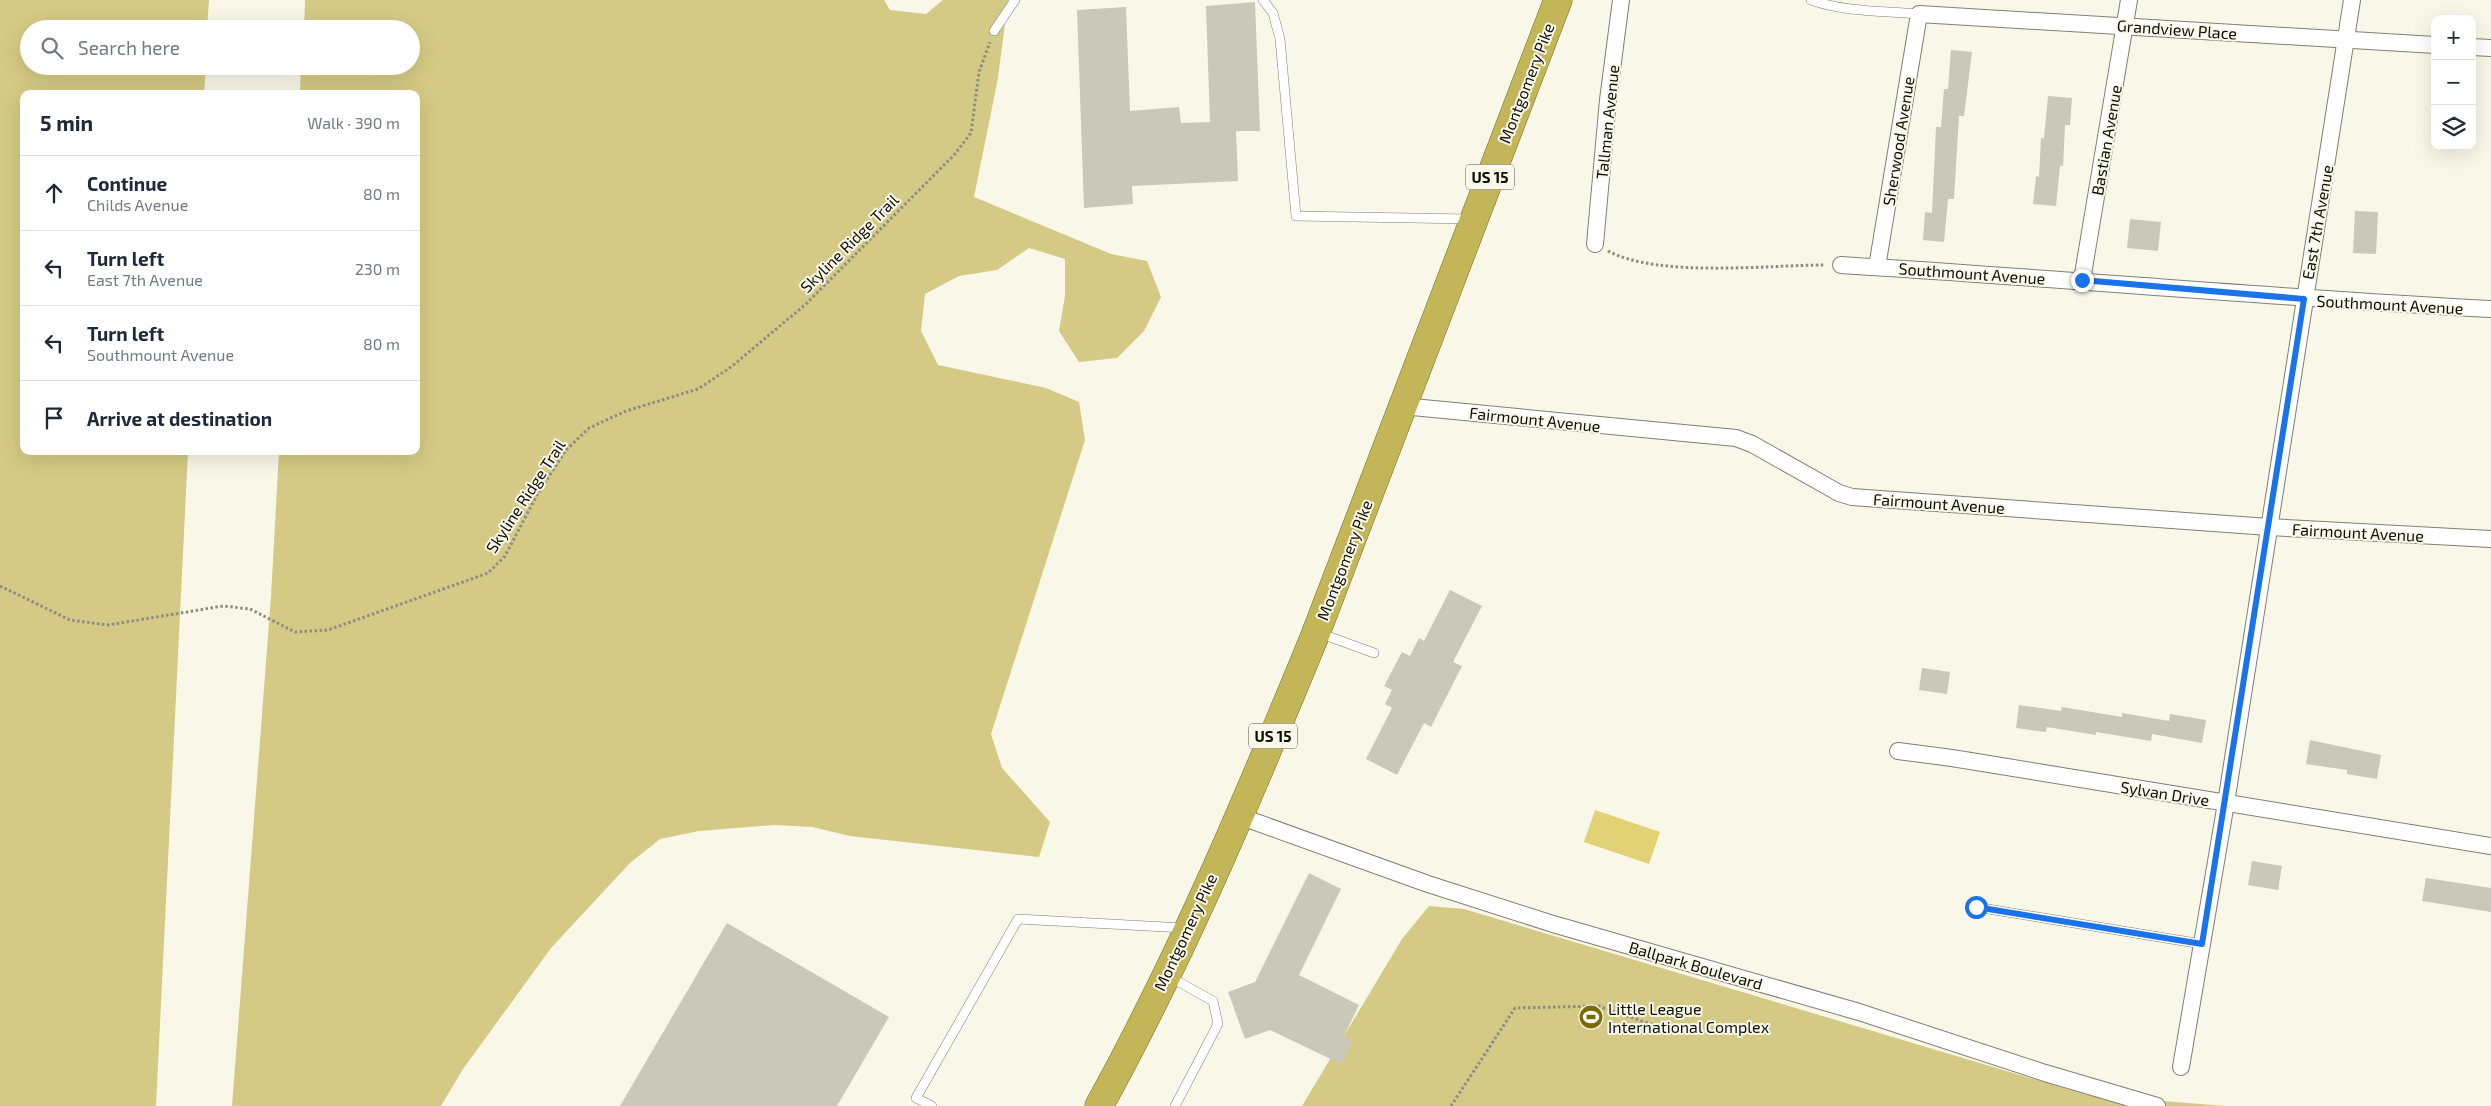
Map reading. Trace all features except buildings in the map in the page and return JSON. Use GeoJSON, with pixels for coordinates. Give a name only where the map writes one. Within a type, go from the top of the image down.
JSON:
{"type":"FeatureCollection","features":[{"type":"Feature","properties":{"kind":"highway","name":"Montgomery Pike"},"geometry":{"type":"LineString","coordinates":[[1099,1106],[1165,975],[1239,816],[1316,632],[1558,0]]}},
{"type":"Feature","properties":{"kind":"street","name":"Tallman Avenue"},"geometry":{"type":"LineString","coordinates":[[1595,244],[1608,100],[1621,0]]}},
{"type":"Feature","properties":{"kind":"street","name":"Bastian Avenue"},"geometry":{"type":"LineString","coordinates":[[2082,280],[2129,0]]}},
{"type":"Feature","properties":{"kind":"street","name":"East 7th Avenue"},"geometry":{"type":"LineString","coordinates":[[2181,1067],[2226,803],[2352,0]]}},
{"type":"Feature","properties":{"kind":"street","name":"Grandview Place"},"geometry":{"type":"LineString","coordinates":[[1919,14],[2431,45]]}},
{"type":"Feature","properties":{"kind":"street","name":"Sherwood Avenue"},"geometry":{"type":"LineString","coordinates":[[1877,267],[1919,14]]}},
{"type":"Feature","properties":{"kind":"street"},"geometry":{"type":"LineString","coordinates":[[2476,47],[2491,48]]}},
{"type":"Feature","properties":{"kind":"street","name":"Southmount Avenue"},"geometry":{"type":"LineString","coordinates":[[1841,265],[2082,280],[2304,299],[2491,309]]}},
{"type":"Feature","properties":{"kind":"street","name":"Fairmount Avenue"},"geometry":{"type":"LineString","coordinates":[[1402,406],[1736,438],[1752,444],[1838,493],[1852,497],[2269,527],[2491,539]]}},
{"type":"Feature","properties":{"kind":"street","name":"Sylvan Drive"},"geometry":{"type":"LineString","coordinates":[[1898,751],[1952,758],[2491,846]]}},
{"type":"Feature","properties":{"kind":"street","name":"Ballpark Boulevard"},"geometry":{"type":"LineString","coordinates":[[1239,816],[1428,884],[1553,924],[1859,1012],[2053,1075],[2157,1106]]}},
{"type":"Feature","properties":{"kind":"lane"},"geometry":{"type":"LineString","coordinates":[[994,31],[1015,0]]}},
{"type":"Feature","properties":{"kind":"lane"},"geometry":{"type":"LineString","coordinates":[[1263,0],[1273,13],[1280,39],[1296,216],[1474,220]]}},
{"type":"Feature","properties":{"kind":"lane"},"geometry":{"type":"LineString","coordinates":[[1811,0],[1847,7],[1919,14]]}},
{"type":"Feature","properties":{"kind":"lane"},"geometry":{"type":"LineString","coordinates":[[1316,632],[1374,653]]}},
{"type":"Feature","properties":{"kind":"lane"},"geometry":{"type":"LineString","coordinates":[[1976,907],[2202,944]]}},
{"type":"Feature","properties":{"kind":"lane"},"geometry":{"type":"LineString","coordinates":[[932,1106],[916,1098],[1018,919],[1187,928]]}},
{"type":"Feature","properties":{"kind":"lane"},"geometry":{"type":"LineString","coordinates":[[1165,975],[1213,1001],[1218,1024],[1175,1106]]}},
{"type":"Feature","properties":{"kind":"path","name":"Skyline Ridge Trail"},"geometry":{"type":"LineString","coordinates":[[0,586],[10,593],[70,620],[108,625],[223,606],[250,609],[295,632],[328,630],[488,573],[505,556],[537,494],[566,450],[589,428],[626,411],[698,388],[731,367],[806,304],[954,155],[971,133],[979,72],[994,31]]}},
{"type":"Feature","properties":{"kind":"path"},"geometry":{"type":"LineString","coordinates":[[1595,244],[1618,256],[1684,267],[1841,265]]}},
{"type":"Feature","properties":{"kind":"path"},"geometry":{"type":"LineString","coordinates":[[1451,1106],[1515,1008],[1598,1006],[1665,1030]]}},
{"type":"Feature","properties":{"kind":"shaded area"},"geometry":{"type":"Polygon","coordinates":[[[0,0],[209,0],[208,20],[20,20],[20,75],[205,75],[204,90],[20,90],[20,455],[188,455],[156,1106],[0,1106],[0,0]]]}},
{"type":"Feature","properties":{"kind":"shaded area"},"geometry":{"type":"Polygon","coordinates":[[[305,0],[884,0],[890,10],[926,14],[943,0],[1008,0],[998,78],[974,197],[1111,254],[1147,261],[1161,297],[1144,331],[1117,358],[1079,362],[1059,331],[1065,296],[1065,259],[1029,248],[997,270],[959,276],[925,294],[921,331],[938,365],[1046,388],[1079,402],[1085,440],[991,734],[1002,768],[1050,822],[1039,857],[850,836],[812,827],[774,825],[699,831],[660,839],[630,863],[551,948],[463,1069],[441,1106],[232,1106],[271,597],[279,455],[420,455],[420,90],[300,90],[301,75],[420,75],[420,20],[304,20],[305,0]]]}},
{"type":"Feature","properties":{"kind":"shaded area"},"geometry":{"type":"Polygon","coordinates":[[[1595,810],[1660,832],[1649,864],[1584,842],[1595,810]]]}},
{"type":"Feature","properties":{"kind":"shaded area","name":"Little League International Complex"},"geometry":{"type":"Polygon","coordinates":[[[1429,906],[1464,909],[2087,1095],[2226,1106],[1302,1106],[1402,939],[1429,906]]]}},
{"type":"Feature","properties":{"kind":"place","name":"Little League International Complex"},"geometry":{"type":"Point","coordinates":[1591,1017]}},
{"type":"Feature","properties":{"kind":"route"},"geometry":{"type":"LineString","coordinates":[[1976,907],[2202,944],[2226,803],[2304,299],[2082,280]]}}]}
